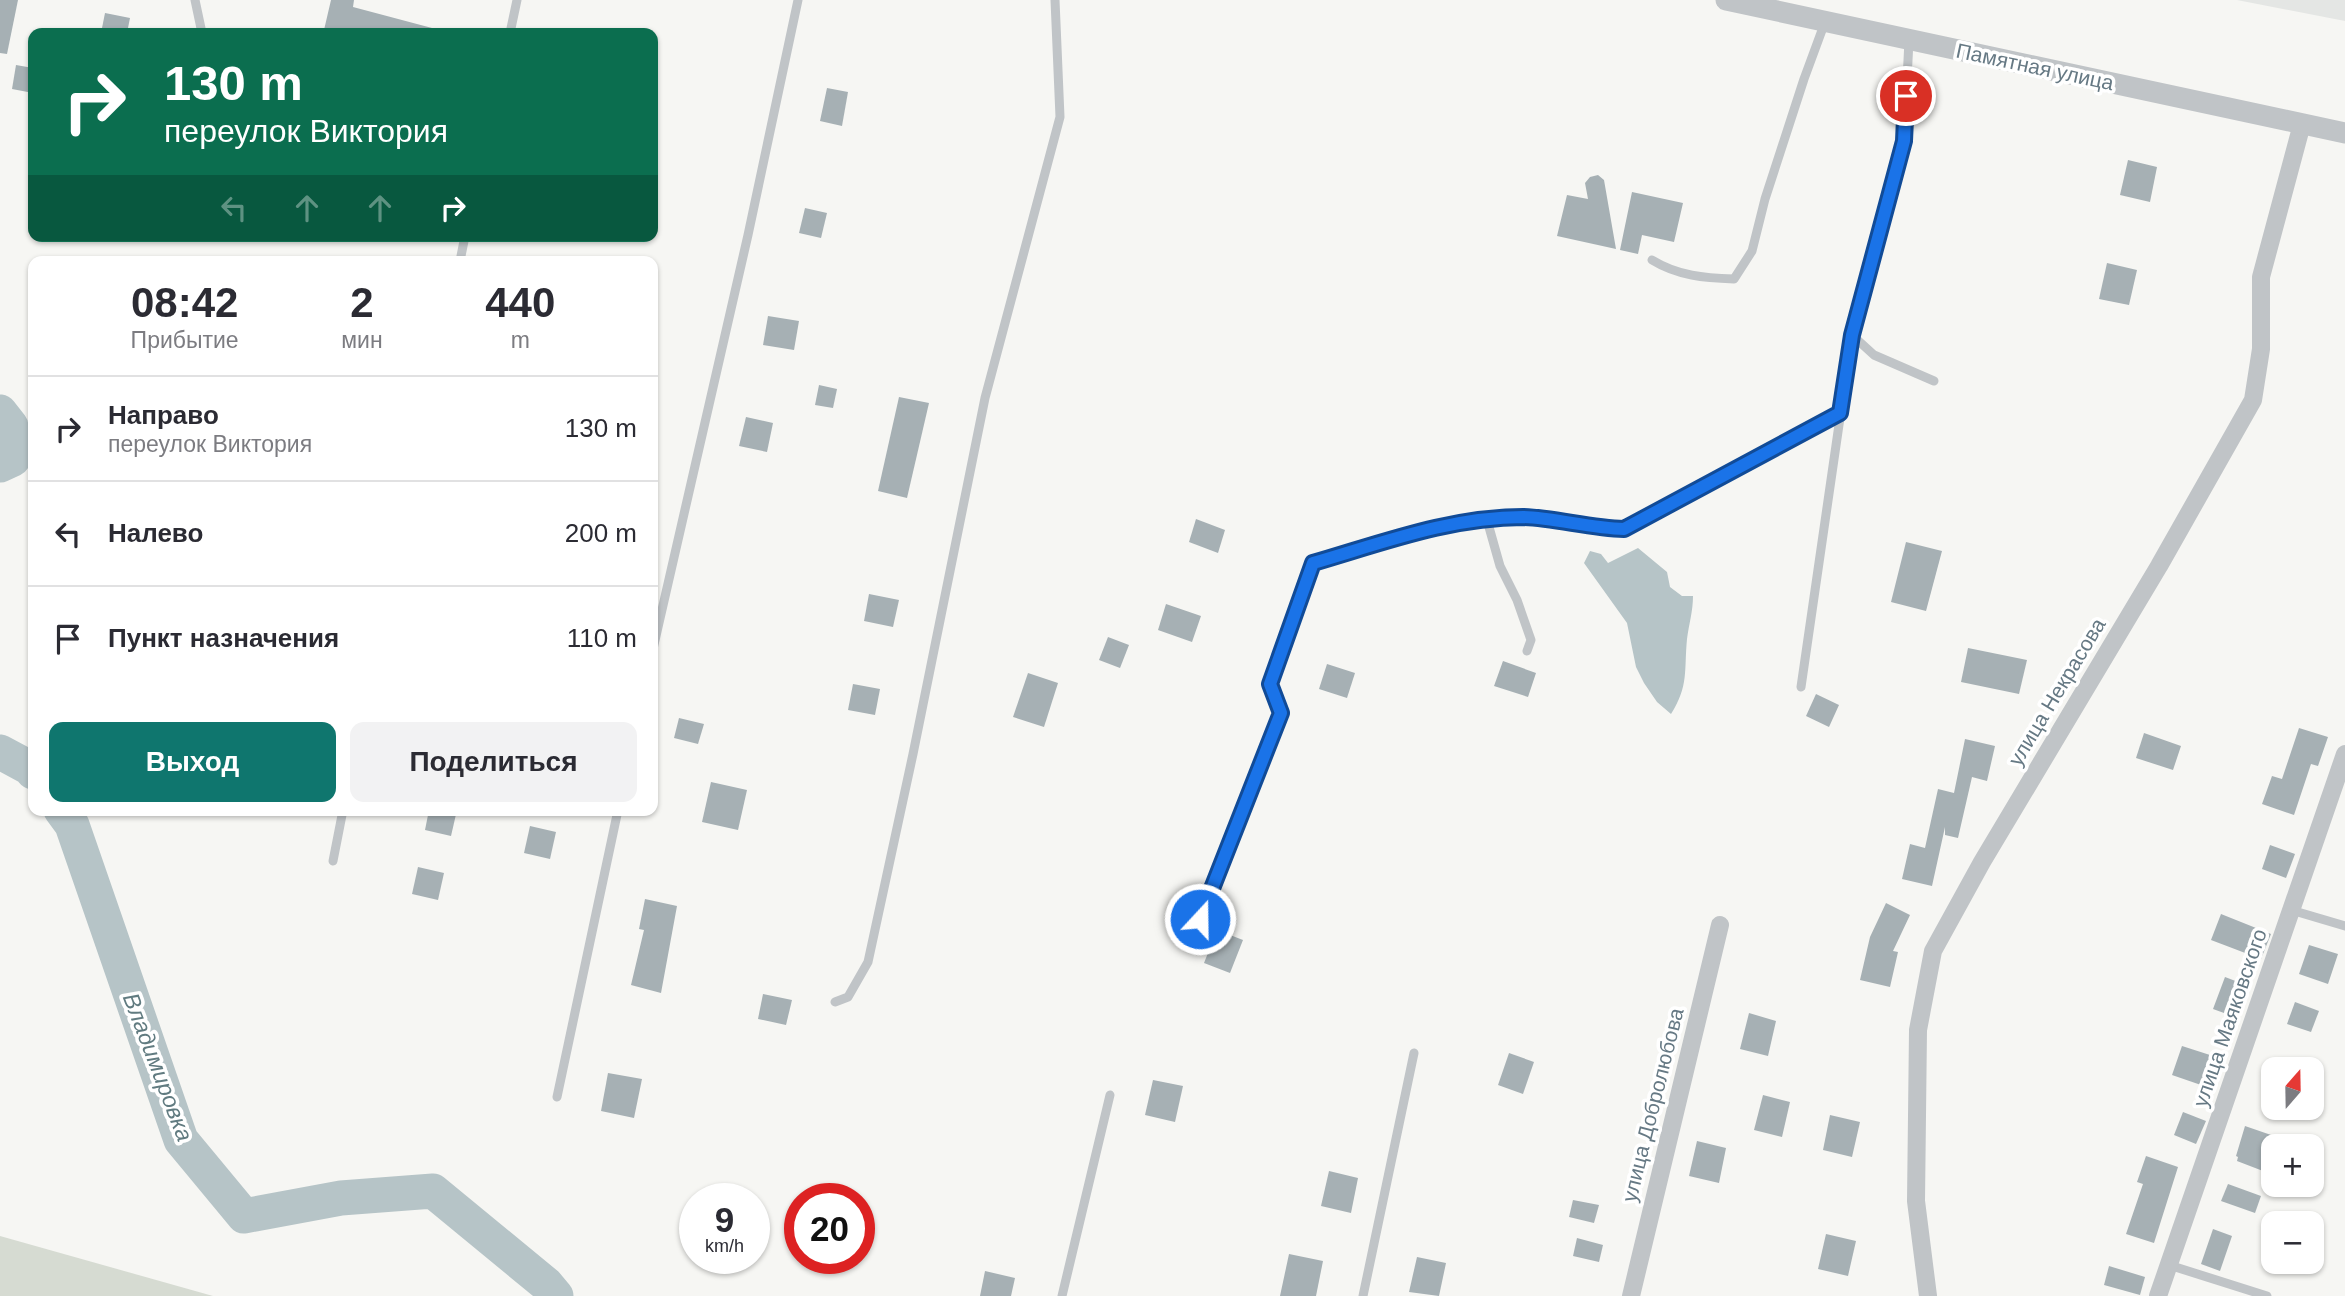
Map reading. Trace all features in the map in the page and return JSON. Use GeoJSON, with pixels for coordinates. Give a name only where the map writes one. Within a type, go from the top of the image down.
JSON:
{"type":"FeatureCollection","features":[{"type":"Feature","properties":{"kind":"street","name":"Памятная улица"},"geometry":{"type":"LineString","coordinates":[[1729,0],[2345,133]]}},
{"type":"Feature","properties":{"kind":"street","name":"улица Некрасова"},"geometry":{"type":"LineString","coordinates":[[1928,1296],[1916,1201],[1918,1030],[1933,951],[1982,862],[2159,566],[2253,400],[2262,349],[2261,277],[2302,124]]}},
{"type":"Feature","properties":{"kind":"street","name":"улица Маяковского"},"geometry":{"type":"LineString","coordinates":[[2158,1296],[2345,754]]}},
{"type":"Feature","properties":{"kind":"street","name":"улица Добролюбова"},"geometry":{"type":"LineString","coordinates":[[1632,1296],[1646,1226],[1720,925]]}},
{"type":"Feature","properties":{"kind":"lane"},"geometry":{"type":"LineString","coordinates":[[195,0],[201,28]]}},
{"type":"Feature","properties":{"kind":"lane"},"geometry":{"type":"LineString","coordinates":[[511,28],[517,0]]}},
{"type":"Feature","properties":{"kind":"lane"},"geometry":{"type":"LineString","coordinates":[[658,627],[748,235],[798,0]]}},
{"type":"Feature","properties":{"kind":"lane"},"geometry":{"type":"LineString","coordinates":[[835,1002],[848,997],[868,962],[985,398],[1060,117],[1055,0]]}},
{"type":"Feature","properties":{"kind":"lane"},"geometry":{"type":"LineString","coordinates":[[1653,260],[1667,269],[1703,278],[1734,279],[1752,251],[1765,199],[1825,22]]}},
{"type":"Feature","properties":{"kind":"lane"},"geometry":{"type":"LineString","coordinates":[[1801,687],[1852,335],[1904,141],[1909,40]]}},
{"type":"Feature","properties":{"kind":"lane"},"geometry":{"type":"LineString","coordinates":[[1852,335],[1874,355],[1934,381]]}},
{"type":"Feature","properties":{"kind":"lane"},"geometry":{"type":"LineString","coordinates":[[1191,945],[1281,713],[1270,684],[1313,563],[1443,524],[1524,517],[1594,528],[1624,529],[1840,413]]}},
{"type":"Feature","properties":{"kind":"lane"},"geometry":{"type":"LineString","coordinates":[[1487,520],[1500,566],[1517,600],[1531,640],[1527,651]]}},
{"type":"Feature","properties":{"kind":"lane"},"geometry":{"type":"LineString","coordinates":[[333,861],[342,816]]}},
{"type":"Feature","properties":{"kind":"lane"},"geometry":{"type":"LineString","coordinates":[[557,1097],[617,816]]}},
{"type":"Feature","properties":{"kind":"lane"},"geometry":{"type":"LineString","coordinates":[[2291,910],[2345,926]]}},
{"type":"Feature","properties":{"kind":"lane"},"geometry":{"type":"LineString","coordinates":[[1363,1296],[1414,1053]]}},
{"type":"Feature","properties":{"kind":"lane"},"geometry":{"type":"LineString","coordinates":[[1062,1296],[1110,1095]]}},
{"type":"Feature","properties":{"kind":"lane"},"geometry":{"type":"LineString","coordinates":[[2168,1265],[2267,1296]]}},
{"type":"Feature","properties":{"kind":"shaded area"},"geometry":{"type":"Polygon","coordinates":[[[2237,0],[2345,0],[2345,21],[2237,0]]]}},
{"type":"Feature","properties":{"kind":"shaded area"},"geometry":{"type":"Polygon","coordinates":[[[1638,548],[1667,572],[1670,587],[1682,596],[1693,596],[1683,686],[1671,714],[1657,702],[1644,683],[1636,667],[1627,623],[1584,563],[1590,551],[1601,554],[1608,563],[1638,548]]]}},
{"type":"Feature","properties":{"kind":"shaded area"},"geometry":{"type":"Polygon","coordinates":[[[0,1236],[213,1296],[0,1296],[0,1236]]]}},
{"type":"Feature","properties":{"kind":"building"},"geometry":{"type":"Polygon","coordinates":[[[0,0],[18,0],[7,54],[0,53],[0,0]]]}},
{"type":"Feature","properties":{"kind":"building"},"geometry":{"type":"Polygon","coordinates":[[[331,0],[354,0],[353,7],[432,28],[324,28],[331,0]]]}},
{"type":"Feature","properties":{"kind":"building"},"geometry":{"type":"Polygon","coordinates":[[[105,13],[130,18],[128,28],[102,28],[105,13]]]}},
{"type":"Feature","properties":{"kind":"building"},"geometry":{"type":"Polygon","coordinates":[[[16,65],[28,67],[28,92],[12,89],[16,65]]]}},
{"type":"Feature","properties":{"kind":"building"},"geometry":{"type":"Polygon","coordinates":[[[827,88],[848,92],[842,126],[820,121],[827,88]]]}},
{"type":"Feature","properties":{"kind":"building"},"geometry":{"type":"Polygon","coordinates":[[[2128,160],[2157,167],[2150,202],[2120,195],[2128,160]]]}},
{"type":"Feature","properties":{"kind":"building"},"geometry":{"type":"Polygon","coordinates":[[[1598,175],[1604,180],[1616,249],[1557,236],[1567,195],[1588,199],[1585,183],[1590,177],[1598,175]]]}},
{"type":"Feature","properties":{"kind":"building"},"geometry":{"type":"Polygon","coordinates":[[[1632,192],[1683,203],[1674,242],[1642,235],[1638,254],[1620,250],[1632,192]]]}},
{"type":"Feature","properties":{"kind":"building"},"geometry":{"type":"Polygon","coordinates":[[[805,208],[827,213],[821,238],[799,233],[805,208]]]}},
{"type":"Feature","properties":{"kind":"building"},"geometry":{"type":"Polygon","coordinates":[[[2107,263],[2137,270],[2129,305],[2099,299],[2107,263]]]}},
{"type":"Feature","properties":{"kind":"building"},"geometry":{"type":"Polygon","coordinates":[[[768,316],[799,321],[794,350],[763,345],[768,316]]]}},
{"type":"Feature","properties":{"kind":"building"},"geometry":{"type":"Polygon","coordinates":[[[819,385],[837,389],[833,408],[815,405],[819,385]]]}},
{"type":"Feature","properties":{"kind":"building"},"geometry":{"type":"Polygon","coordinates":[[[899,397],[929,403],[907,498],[878,491],[899,397]]]}},
{"type":"Feature","properties":{"kind":"building"},"geometry":{"type":"Polygon","coordinates":[[[746,417],[773,423],[767,452],[739,446],[746,417]]]}},
{"type":"Feature","properties":{"kind":"building"},"geometry":{"type":"Polygon","coordinates":[[[1196,519],[1225,530],[1218,553],[1189,542],[1196,519]]]}},
{"type":"Feature","properties":{"kind":"building"},"geometry":{"type":"Polygon","coordinates":[[[1906,542],[1942,551],[1926,611],[1891,602],[1906,542]]]}},
{"type":"Feature","properties":{"kind":"building"},"geometry":{"type":"Polygon","coordinates":[[[869,594],[899,600],[893,627],[864,621],[869,594]]]}},
{"type":"Feature","properties":{"kind":"building"},"geometry":{"type":"Polygon","coordinates":[[[1166,604],[1201,616],[1192,642],[1158,630],[1166,604]]]}},
{"type":"Feature","properties":{"kind":"building"},"geometry":{"type":"Polygon","coordinates":[[[1108,637],[1129,645],[1120,668],[1099,660],[1108,637]]]}},
{"type":"Feature","properties":{"kind":"building"},"geometry":{"type":"Polygon","coordinates":[[[1968,648],[2027,660],[2019,694],[1961,682],[1968,648]]]}},
{"type":"Feature","properties":{"kind":"building"},"geometry":{"type":"Polygon","coordinates":[[[1503,661],[1536,673],[1528,697],[1494,686],[1503,661]]]}},
{"type":"Feature","properties":{"kind":"building"},"geometry":{"type":"Polygon","coordinates":[[[1327,664],[1355,673],[1347,698],[1319,689],[1327,664]]]}},
{"type":"Feature","properties":{"kind":"building"},"geometry":{"type":"Polygon","coordinates":[[[1028,673],[1058,683],[1044,727],[1013,717],[1028,673]]]}},
{"type":"Feature","properties":{"kind":"building"},"geometry":{"type":"Polygon","coordinates":[[[853,684],[880,689],[875,715],[848,710],[853,684]]]}},
{"type":"Feature","properties":{"kind":"building"},"geometry":{"type":"Polygon","coordinates":[[[1816,694],[1839,705],[1829,727],[1806,716],[1816,694]]]}},
{"type":"Feature","properties":{"kind":"building"},"geometry":{"type":"Polygon","coordinates":[[[679,718],[704,724],[698,744],[674,738],[679,718]]]}},
{"type":"Feature","properties":{"kind":"building"},"geometry":{"type":"Polygon","coordinates":[[[2299,728],[2328,737],[2318,766],[2311,764],[2294,815],[2262,804],[2272,776],[2282,779],[2299,728]]]}},
{"type":"Feature","properties":{"kind":"building"},"geometry":{"type":"Polygon","coordinates":[[[2144,733],[2181,746],[2173,770],[2136,758],[2144,733]]]}},
{"type":"Feature","properties":{"kind":"building"},"geometry":{"type":"Polygon","coordinates":[[[1965,739],[1995,746],[1987,781],[1972,777],[1958,838],[1945,835],[1945,827],[1932,886],[1902,879],[1910,844],[1925,848],[1938,789],[1954,793],[1965,739]]]}},
{"type":"Feature","properties":{"kind":"building"},"geometry":{"type":"Polygon","coordinates":[[[711,782],[747,790],[738,830],[702,822],[711,782]]]}},
{"type":"Feature","properties":{"kind":"building"},"geometry":{"type":"Polygon","coordinates":[[[428,816],[456,816],[451,836],[425,830],[428,816]]]}},
{"type":"Feature","properties":{"kind":"building"},"geometry":{"type":"Polygon","coordinates":[[[530,826],[556,832],[550,859],[524,853],[530,826]]]}},
{"type":"Feature","properties":{"kind":"building"},"geometry":{"type":"Polygon","coordinates":[[[2270,845],[2295,854],[2286,878],[2262,869],[2270,845]]]}},
{"type":"Feature","properties":{"kind":"building"},"geometry":{"type":"Polygon","coordinates":[[[418,867],[444,873],[438,900],[412,894],[418,867]]]}},
{"type":"Feature","properties":{"kind":"building"},"geometry":{"type":"Polygon","coordinates":[[[645,899],[677,906],[661,993],[631,985],[644,930],[639,929],[645,899]]]}},
{"type":"Feature","properties":{"kind":"building"},"geometry":{"type":"Polygon","coordinates":[[[1886,903],[1910,915],[1893,951],[1898,952],[1890,987],[1860,980],[1870,937],[1886,903]]]}},
{"type":"Feature","properties":{"kind":"building"},"geometry":{"type":"Polygon","coordinates":[[[2221,914],[2271,934],[2261,959],[2211,940],[2221,914]]]}},
{"type":"Feature","properties":{"kind":"building"},"geometry":{"type":"Polygon","coordinates":[[[1217,930],[1243,940],[1230,973],[1204,963],[1217,930]]]}},
{"type":"Feature","properties":{"kind":"building"},"geometry":{"type":"Polygon","coordinates":[[[2309,945],[2338,954],[2328,984],[2299,974],[2309,945]]]}},
{"type":"Feature","properties":{"kind":"building"},"geometry":{"type":"Polygon","coordinates":[[[2225,977],[2246,985],[2235,1017],[2213,1009],[2225,977]]]}},
{"type":"Feature","properties":{"kind":"building"},"geometry":{"type":"Polygon","coordinates":[[[763,994],[792,1000],[786,1025],[758,1019],[763,994]]]}},
{"type":"Feature","properties":{"kind":"building"},"geometry":{"type":"Polygon","coordinates":[[[2295,1002],[2319,1011],[2311,1032],[2287,1024],[2295,1002]]]}},
{"type":"Feature","properties":{"kind":"building"},"geometry":{"type":"Polygon","coordinates":[[[1749,1013],[1776,1021],[1768,1056],[1740,1049],[1749,1013]]]}},
{"type":"Feature","properties":{"kind":"building"},"geometry":{"type":"Polygon","coordinates":[[[2182,1046],[2210,1055],[2201,1085],[2172,1075],[2182,1046]]]}},
{"type":"Feature","properties":{"kind":"building"},"geometry":{"type":"Polygon","coordinates":[[[1509,1053],[1534,1062],[1523,1094],[1498,1085],[1509,1053]]]}},
{"type":"Feature","properties":{"kind":"building"},"geometry":{"type":"Polygon","coordinates":[[[608,1073],[642,1079],[634,1118],[601,1111],[608,1073]]]}},
{"type":"Feature","properties":{"kind":"building"},"geometry":{"type":"Polygon","coordinates":[[[1153,1080],[1183,1086],[1175,1122],[1145,1115],[1153,1080]]]}},
{"type":"Feature","properties":{"kind":"building"},"geometry":{"type":"Polygon","coordinates":[[[1763,1095],[1790,1102],[1782,1137],[1754,1130],[1763,1095]]]}},
{"type":"Feature","properties":{"kind":"building"},"geometry":{"type":"Polygon","coordinates":[[[2183,1112],[2206,1121],[2196,1144],[2174,1135],[2183,1112]]]}},
{"type":"Feature","properties":{"kind":"building"},"geometry":{"type":"Polygon","coordinates":[[[1830,1115],[1860,1122],[1852,1157],[1823,1150],[1830,1115]]]}},
{"type":"Feature","properties":{"kind":"building"},"geometry":{"type":"Polygon","coordinates":[[[2245,1126],[2268,1134],[2261,1134],[2261,1170],[2237,1161],[2245,1126]]]}},
{"type":"Feature","properties":{"kind":"building"},"geometry":{"type":"Polygon","coordinates":[[[1697,1141],[1726,1148],[1719,1183],[1689,1176],[1697,1141]]]}},
{"type":"Feature","properties":{"kind":"building"},"geometry":{"type":"Polygon","coordinates":[[[2146,1156],[2178,1167],[2154,1243],[2126,1234],[2143,1184],[2137,1182],[2146,1156]]]}},
{"type":"Feature","properties":{"kind":"building"},"geometry":{"type":"Polygon","coordinates":[[[1329,1171],[1358,1178],[1351,1213],[1321,1206],[1329,1171]]]}},
{"type":"Feature","properties":{"kind":"building"},"geometry":{"type":"Polygon","coordinates":[[[2228,1184],[2261,1196],[2255,1213],[2221,1201],[2228,1184]]]}},
{"type":"Feature","properties":{"kind":"building"},"geometry":{"type":"Polygon","coordinates":[[[1573,1200],[1599,1205],[1594,1223],[1569,1217],[1573,1200]]]}},
{"type":"Feature","properties":{"kind":"building"},"geometry":{"type":"Polygon","coordinates":[[[2213,1229],[2232,1236],[2220,1271],[2201,1264],[2213,1229]]]}},
{"type":"Feature","properties":{"kind":"building"},"geometry":{"type":"Polygon","coordinates":[[[1826,1234],[1856,1241],[1848,1276],[1818,1269],[1826,1234]]]}},
{"type":"Feature","properties":{"kind":"building"},"geometry":{"type":"Polygon","coordinates":[[[1577,1238],[1603,1245],[1599,1262],[1573,1256],[1577,1238]]]}},
{"type":"Feature","properties":{"kind":"building"},"geometry":{"type":"Polygon","coordinates":[[[1289,1254],[1323,1261],[1316,1296],[1280,1296],[1289,1254]]]}},
{"type":"Feature","properties":{"kind":"building"},"geometry":{"type":"Polygon","coordinates":[[[1417,1257],[1446,1263],[1439,1296],[1409,1292],[1417,1257]]]}},
{"type":"Feature","properties":{"kind":"building"},"geometry":{"type":"Polygon","coordinates":[[[2109,1266],[2145,1277],[2140,1295],[2104,1285],[2109,1266]]]}},
{"type":"Feature","properties":{"kind":"building"},"geometry":{"type":"Polygon","coordinates":[[[985,1271],[1015,1278],[1011,1296],[980,1296],[985,1271]]]}},
{"type":"Feature","properties":{"kind":"waterway","name":"Владимировка"},"geometry":{"type":"LineString","coordinates":[[0,412],[11,426],[13,459],[0,465]]}},
{"type":"Feature","properties":{"kind":"waterway","name":"Владимировка"},"geometry":{"type":"LineString","coordinates":[[0,752],[28,767]]}},
{"type":"Feature","properties":{"kind":"waterway","name":"Владимировка"},"geometry":{"type":"LineString","coordinates":[[65,816],[72,825],[181,1140],[244,1216],[341,1198],[433,1191],[546,1284],[556,1296]]}},
{"type":"Feature","properties":{"kind":"route"},"geometry":{"type":"LineString","coordinates":[[1200,919],[1281,713],[1270,684],[1313,563],[1443,524],[1524,517],[1594,528],[1624,529],[1840,413],[1852,335],[1904,141],[1906,96]]}}]}
